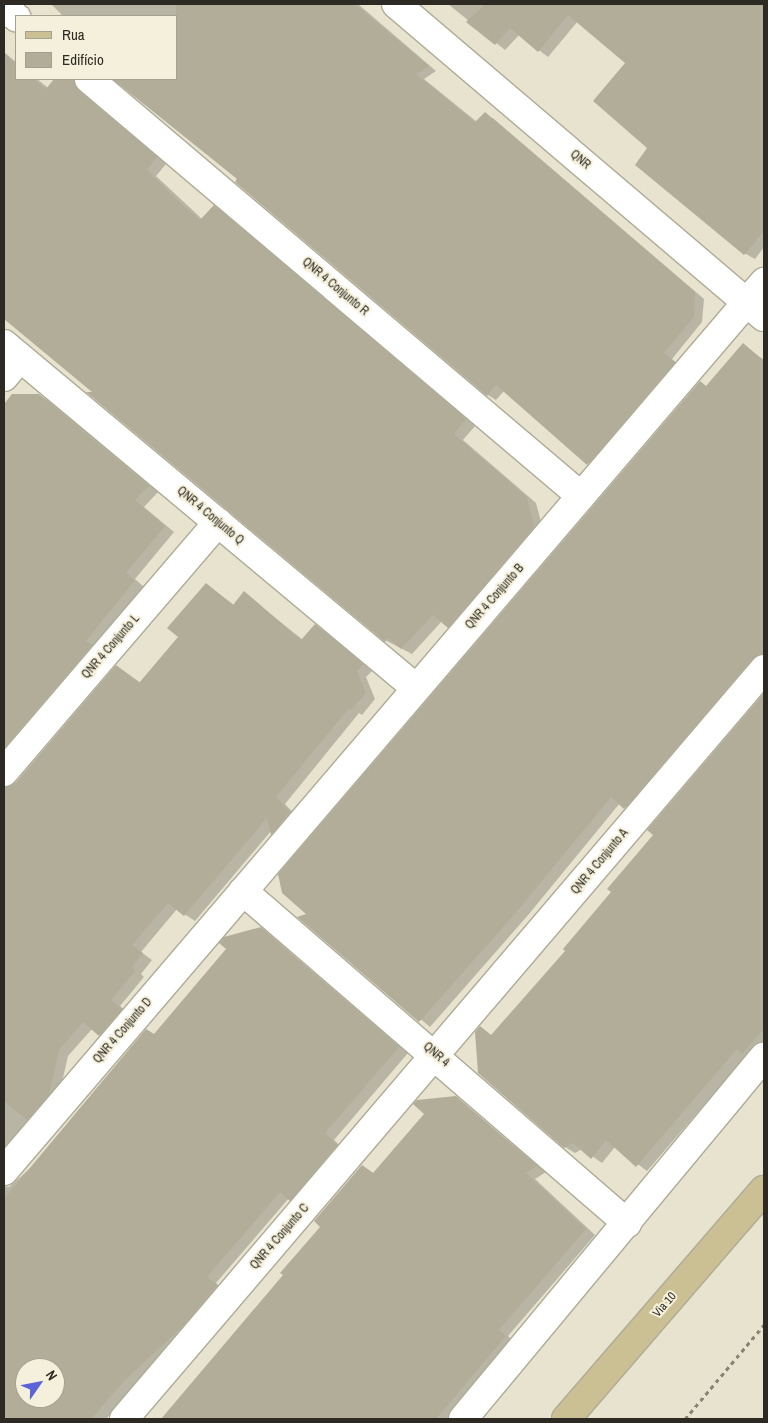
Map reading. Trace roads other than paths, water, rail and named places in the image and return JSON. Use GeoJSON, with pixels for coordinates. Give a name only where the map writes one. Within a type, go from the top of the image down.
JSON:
{"type":"FeatureCollection","features":[{"type":"Feature","properties":{"kind":"main road","name":"Via 10"},"geometry":{"type":"LineString","coordinates":[[566,1419],[764,1190]]}},
{"type":"Feature","properties":{"kind":"street","name":"QNR"},"geometry":{"type":"LineString","coordinates":[[396,4],[759,300]]}},
{"type":"Feature","properties":{"kind":"street"},"geometry":{"type":"LineString","coordinates":[[4,7],[15,16]]}},
{"type":"Feature","properties":{"kind":"street","name":"QNR 4 Conjunto R"},"geometry":{"type":"LineString","coordinates":[[90,80],[581,496]]}},
{"type":"Feature","properties":{"kind":"street","name":"QNR 4 Conjunto B"},"geometry":{"type":"LineString","coordinates":[[243,891],[581,496],[759,300]]}},
{"type":"Feature","properties":{"kind":"street","name":"QNR 4 Conjunto Q"},"geometry":{"type":"LineString","coordinates":[[9,360],[218,522],[416,688]]}},
{"type":"Feature","properties":{"kind":"street","name":"QNR 4 Conjunto L"},"geometry":{"type":"LineString","coordinates":[[4,772],[218,522]]}},
{"type":"Feature","properties":{"kind":"street","name":"QNR 4 Conjunto A"},"geometry":{"type":"LineString","coordinates":[[437,1055],[764,669]]}},
{"type":"Feature","properties":{"kind":"street","name":"QNR 4"},"geometry":{"type":"LineString","coordinates":[[243,891],[437,1055],[627,1223]]}},
{"type":"Feature","properties":{"kind":"street","name":"QNR 4 Conjunto D"},"geometry":{"type":"LineString","coordinates":[[4,1171],[243,891]]}},
{"type":"Feature","properties":{"kind":"street","name":"QNR 4 Conjunto C"},"geometry":{"type":"LineString","coordinates":[[124,1419],[437,1055]]}},
{"type":"Feature","properties":{"kind":"street"},"geometry":{"type":"LineString","coordinates":[[464,1419],[764,1056]]}}]}
